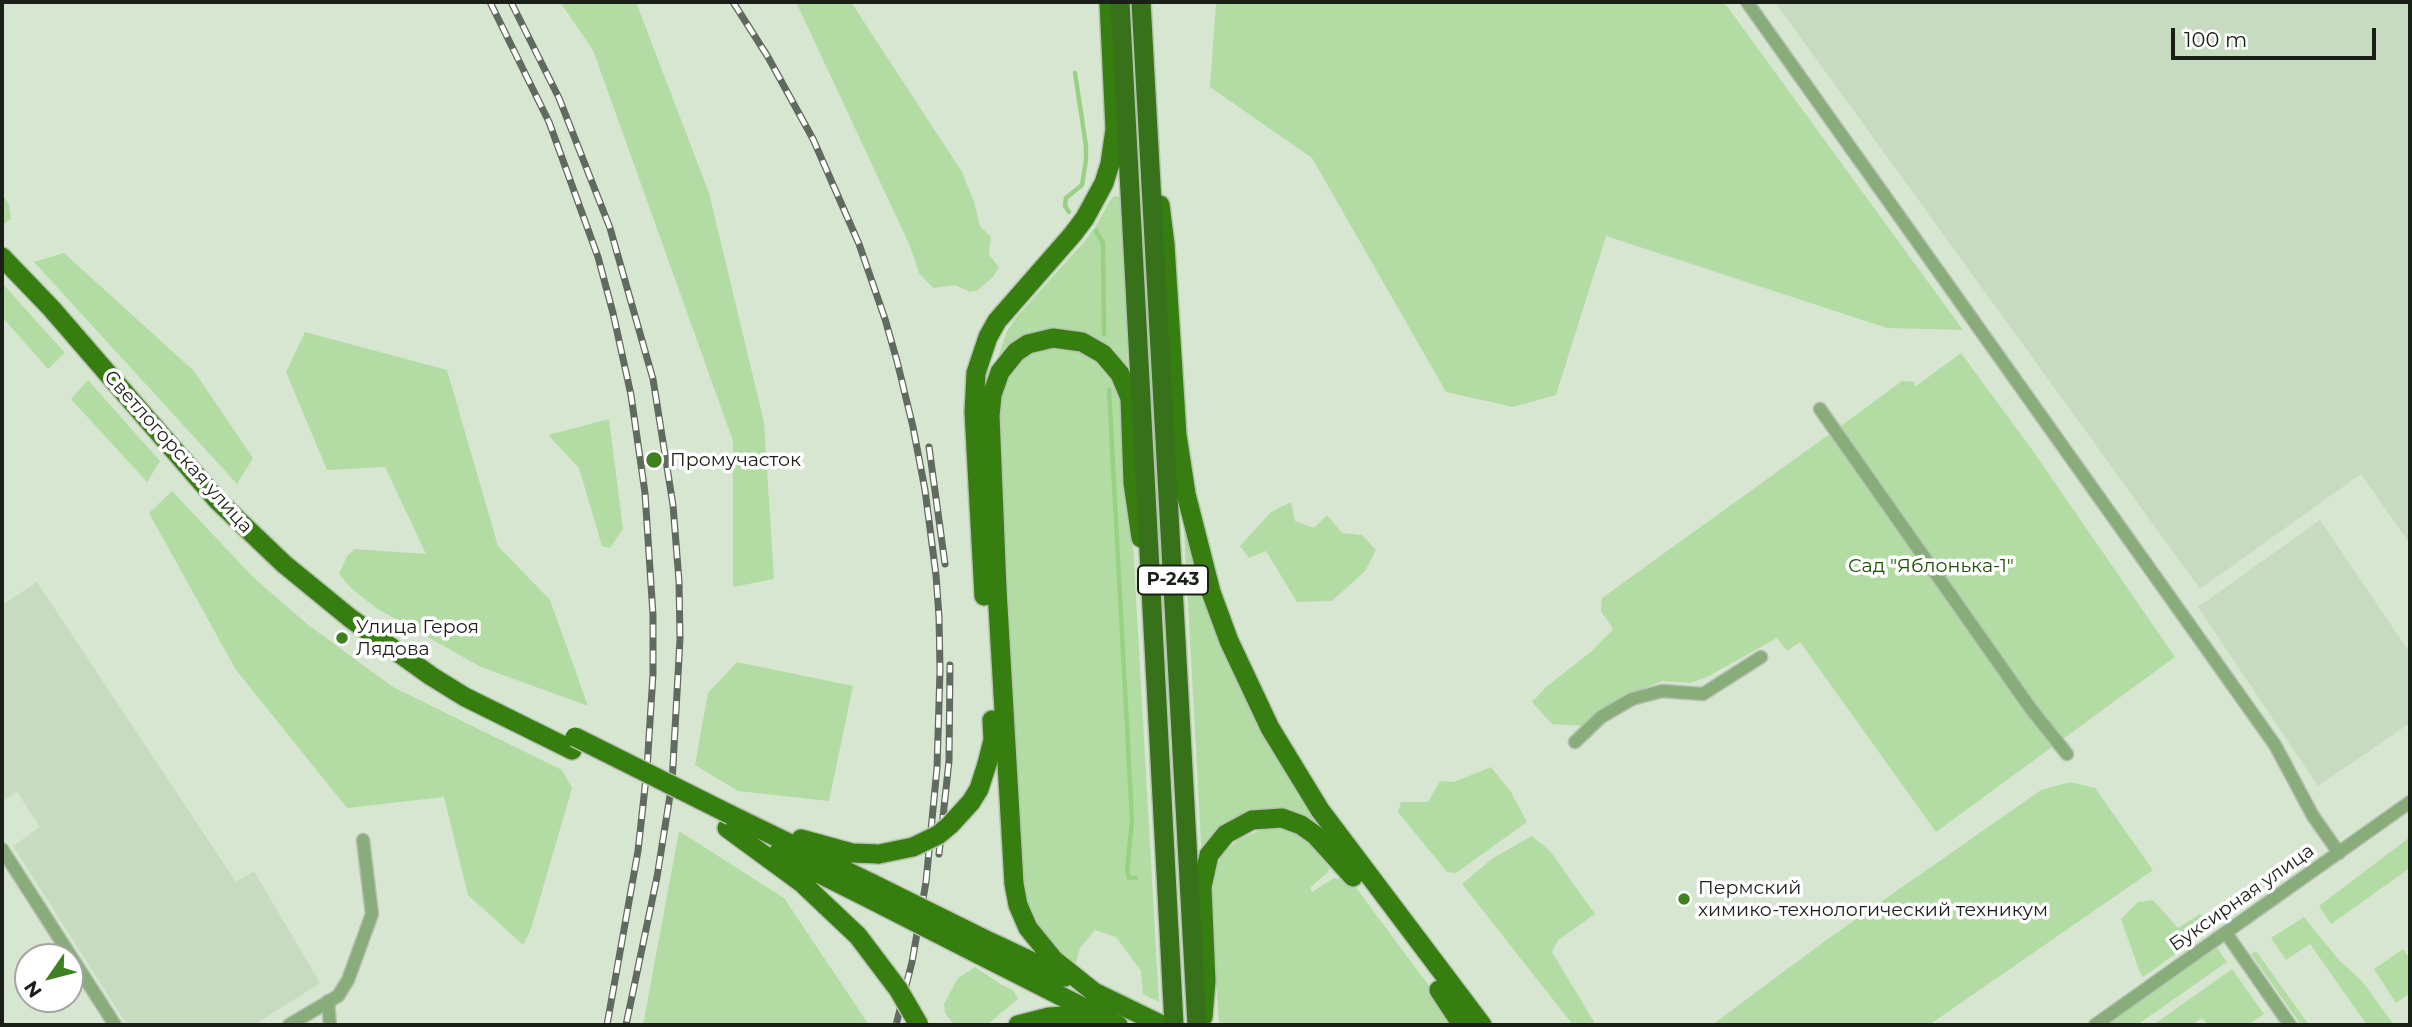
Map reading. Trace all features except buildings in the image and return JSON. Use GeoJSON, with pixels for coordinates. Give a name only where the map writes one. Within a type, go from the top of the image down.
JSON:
{"type":"FeatureCollection","features":[{"type":"Feature","properties":{"kind":"highway","name":"Р-243"},"geometry":{"type":"LineString","coordinates":[[1120,2],[1174,1025]]}},
{"type":"Feature","properties":{"kind":"highway","name":"Р-243"},"geometry":{"type":"LineString","coordinates":[[1142,2],[1196,1025]]}},
{"type":"Feature","properties":{"kind":"main road"},"geometry":{"type":"LineString","coordinates":[[729,821],[852,853],[879,854],[919,845],[938,835],[962,813],[979,789],[993,740],[975,412],[976,373],[988,337],[997,321],[1079,226],[1104,183],[1110,164],[1115,128],[1109,2]]}},
{"type":"Feature","properties":{"kind":"main road"},"geometry":{"type":"LineString","coordinates":[[1110,33],[1126,101]]}},
{"type":"Feature","properties":{"kind":"main road"},"geometry":{"type":"LineString","coordinates":[[1149,134],[1165,245],[1175,410],[1186,494],[1211,592],[1229,641],[1270,728],[1320,810],[1482,1025]]}},
{"type":"Feature","properties":{"kind":"main road","name":"Светлогорская улица"},"geometry":{"type":"LineString","coordinates":[[2,257],[225,508],[284,564],[368,631],[431,676],[466,697],[573,744],[729,821]]}},
{"type":"Feature","properties":{"kind":"main road"},"geometry":{"type":"LineString","coordinates":[[1094,992],[1041,946],[1028,928],[1018,905],[1014,884],[990,416],[992,395],[1000,372],[1016,352],[1028,344],[1053,338],[1082,342],[1112,363],[1126,386],[1130,398],[1133,483],[1154,640]]}},
{"type":"Feature","properties":{"kind":"main road"},"geometry":{"type":"LineString","coordinates":[[1203,1025],[1206,981],[1202,887],[1204,870],[1209,855],[1226,834],[1252,820],[1268,817],[1282,818],[1301,825],[1326,845],[1447,1000],[1462,1025]]}},
{"type":"Feature","properties":{"kind":"main road"},"geometry":{"type":"LineString","coordinates":[[729,821],[980,946],[1118,1025]]}},
{"type":"Feature","properties":{"kind":"main road"},"geometry":{"type":"LineString","coordinates":[[729,821],[802,883],[858,936],[887,972],[919,1025]]}},
{"type":"Feature","properties":{"kind":"main road"},"geometry":{"type":"LineString","coordinates":[[980,946],[1094,992],[1162,1025]]}},
{"type":"Feature","properties":{"kind":"main road"},"geometry":{"type":"LineString","coordinates":[[1018,1025],[1049,1017],[1096,1014]]}},
{"type":"Feature","properties":{"kind":"street"},"geometry":{"type":"LineString","coordinates":[[1747,2],[2275,745],[2313,816],[2339,853]]}},
{"type":"Feature","properties":{"kind":"street"},"geometry":{"type":"LineString","coordinates":[[1820,409],[2031,709],[2067,754]]}},
{"type":"Feature","properties":{"kind":"street"},"geometry":{"type":"LineString","coordinates":[[1575,742],[1601,717],[1632,699],[1662,691],[1703,694],[1761,657]]}},
{"type":"Feature","properties":{"kind":"street","name":"Буксирная улица"},"geometry":{"type":"LineString","coordinates":[[2095,1025],[2410,802]]}},
{"type":"Feature","properties":{"kind":"street"},"geometry":{"type":"LineString","coordinates":[[289,1025],[338,996],[348,980],[372,914],[363,840]]}},
{"type":"Feature","properties":{"kind":"street"},"geometry":{"type":"LineString","coordinates":[[2,849],[115,1025]]}},
{"type":"Feature","properties":{"kind":"street"},"geometry":{"type":"LineString","coordinates":[[2226,933],[2290,1025]]}},
{"type":"Feature","properties":{"kind":"street"},"geometry":{"type":"LineString","coordinates":[[328,1001],[330,1025]]}},
{"type":"Feature","properties":{"kind":"shaded area"},"geometry":{"type":"Polygon","coordinates":[[[1775,2],[2410,2],[2410,544],[2361,474],[2200,589],[1775,2]]]}},
{"type":"Feature","properties":{"kind":"shaded area"},"geometry":{"type":"Polygon","coordinates":[[[2320,520],[2410,653],[2410,723],[2318,786],[2198,607],[2320,520]]]}},
{"type":"Feature","properties":{"kind":"shaded area"},"geometry":{"type":"Polygon","coordinates":[[[37,582],[236,882],[254,871],[320,983],[254,1025],[127,1025],[84,957],[84,943],[75,943],[13,846],[40,827],[17,792],[2,802],[2,605],[37,582]]]}},
{"type":"Feature","properties":{"kind":"green space"},"geometry":{"type":"Polygon","coordinates":[[[560,2],[636,2],[709,193],[764,422],[774,579],[733,587],[733,441],[593,50],[560,2]]]}},
{"type":"Feature","properties":{"kind":"green space"},"geometry":{"type":"Polygon","coordinates":[[[796,2],[851,2],[962,172],[980,226],[991,237],[989,255],[999,267],[993,277],[978,290],[970,292],[955,285],[933,288],[919,273],[910,246],[796,2]]]}},
{"type":"Feature","properties":{"kind":"green space"},"geometry":{"type":"Polygon","coordinates":[[[1216,2],[1724,2],[1963,330],[1887,328],[1606,236],[1556,395],[1513,407],[1446,392],[1312,158],[1210,87],[1216,2]]]}},
{"type":"Feature","properties":{"kind":"green space"},"geometry":{"type":"Polygon","coordinates":[[[2,194],[9,204],[11,219],[3,225],[2,194]]]}},
{"type":"Feature","properties":{"kind":"green space"},"geometry":{"type":"Polygon","coordinates":[[[1115,196],[1120,197],[1122,203],[1128,369],[1113,349],[1099,340],[1067,329],[1049,331],[995,366],[1007,331],[1018,315],[1084,242],[1115,196]]]}},
{"type":"Feature","properties":{"kind":"green space"},"geometry":{"type":"Polygon","coordinates":[[[64,253],[194,371],[253,458],[237,484],[34,262],[64,253]]]}},
{"type":"Feature","properties":{"kind":"green space"},"geometry":{"type":"Polygon","coordinates":[[[2,283],[65,353],[48,369],[2,317],[2,283]]]}},
{"type":"Feature","properties":{"kind":"green space"},"geometry":{"type":"Polygon","coordinates":[[[305,332],[447,370],[498,546],[550,600],[588,706],[481,667],[376,608],[351,588],[339,574],[347,556],[355,549],[426,554],[385,467],[327,470],[286,372],[305,332]]]}},
{"type":"Feature","properties":{"kind":"green space"},"geometry":{"type":"Polygon","coordinates":[[[1066,344],[1102,363],[1125,404],[1159,1002],[1143,994],[1141,971],[1116,937],[1095,930],[1080,948],[1075,965],[1062,955],[1033,921],[1024,902],[1018,827],[1007,562],[996,415],[1001,385],[1024,354],[1066,344]]]}},
{"type":"Feature","properties":{"kind":"green space","name":"Сад \"Яблонька-1\""},"geometry":{"type":"Polygon","coordinates":[[[1961,353],[2033,451],[2175,657],[1936,832],[1800,642],[1787,651],[1777,638],[1707,677],[1690,683],[1662,681],[1629,694],[1584,726],[1552,724],[1532,702],[1546,687],[1592,651],[1613,629],[1601,611],[1602,598],[1831,433],[1837,443],[1847,436],[1841,426],[1902,381],[1914,382],[1915,387],[1961,353]]]}},
{"type":"Feature","properties":{"kind":"green space"},"geometry":{"type":"Polygon","coordinates":[[[88,380],[160,461],[147,482],[71,399],[88,380]]]}},
{"type":"Feature","properties":{"kind":"green space"},"geometry":{"type":"Polygon","coordinates":[[[609,419],[623,529],[610,548],[602,546],[579,468],[548,435],[609,419]]]}},
{"type":"Feature","properties":{"kind":"green space"},"geometry":{"type":"Polygon","coordinates":[[[172,491],[254,578],[307,624],[393,687],[562,770],[572,788],[531,929],[523,945],[468,895],[444,797],[347,808],[236,670],[149,513],[172,491]]]}},
{"type":"Feature","properties":{"kind":"green space"},"geometry":{"type":"Polygon","coordinates":[[[1182,492],[1209,595],[1330,833],[1272,811],[1202,862],[1182,492]]]}},
{"type":"Feature","properties":{"kind":"green space"},"geometry":{"type":"Polygon","coordinates":[[[1291,502],[1295,521],[1314,528],[1327,515],[1342,533],[1362,535],[1376,550],[1365,571],[1332,601],[1297,602],[1266,551],[1249,558],[1240,546],[1271,512],[1291,502]]]}},
{"type":"Feature","properties":{"kind":"green space"},"geometry":{"type":"Polygon","coordinates":[[[737,662],[853,686],[829,801],[738,791],[695,765],[708,693],[737,662]]]}},
{"type":"Feature","properties":{"kind":"green space"},"geometry":{"type":"Polygon","coordinates":[[[1491,767],[1511,792],[1527,822],[1456,873],[1447,872],[1398,812],[1401,802],[1428,802],[1440,781],[1454,782],[1491,767]]]}},
{"type":"Feature","properties":{"kind":"green space"},"geometry":{"type":"Polygon","coordinates":[[[2070,782],[2095,788],[2153,870],[1929,1025],[1712,1025],[1825,941],[2041,790],[2070,782]]]}},
{"type":"Feature","properties":{"kind":"green space"},"geometry":{"type":"Polygon","coordinates":[[[1267,827],[1282,827],[1309,838],[1331,861],[1328,872],[1310,888],[1312,892],[1334,878],[1351,881],[1456,1025],[1219,1025],[1213,937],[1212,892],[1215,869],[1224,852],[1238,840],[1267,827]]]}},
{"type":"Feature","properties":{"kind":"green space"},"geometry":{"type":"Polygon","coordinates":[[[679,831],[784,898],[869,1025],[643,1025],[679,831]]]}},
{"type":"Feature","properties":{"kind":"green space"},"geometry":{"type":"Polygon","coordinates":[[[1532,836],[1550,851],[1595,914],[1558,940],[1552,952],[1596,1025],[1573,1025],[1462,884],[1493,858],[1532,836]]]}},
{"type":"Feature","properties":{"kind":"green space"},"geometry":{"type":"Polygon","coordinates":[[[2410,837],[2410,868],[2331,924],[2319,906],[2410,837]]]}},
{"type":"Feature","properties":{"kind":"green space"},"geometry":{"type":"Polygon","coordinates":[[[2153,900],[2178,928],[2200,914],[2213,927],[2143,977],[2121,919],[2138,902],[2153,900]]]}},
{"type":"Feature","properties":{"kind":"green space"},"geometry":{"type":"Polygon","coordinates":[[[2304,917],[2339,960],[2362,981],[2394,1025],[2367,1025],[2310,944],[2286,960],[2271,938],[2304,917]]]}},
{"type":"Feature","properties":{"kind":"green space"},"geometry":{"type":"Polygon","coordinates":[[[2217,948],[2227,962],[2137,1025],[2106,1025],[2217,948]]]}},
{"type":"Feature","properties":{"kind":"green space"},"geometry":{"type":"Polygon","coordinates":[[[2403,949],[2410,959],[2410,993],[2396,1003],[2374,969],[2403,949]]]}},
{"type":"Feature","properties":{"kind":"green space"},"geometry":{"type":"Polygon","coordinates":[[[2256,951],[2309,1025],[2301,1025],[2251,954],[2256,951]]]}},
{"type":"Feature","properties":{"kind":"green space"},"geometry":{"type":"Polygon","coordinates":[[[975,967],[1013,990],[1018,999],[987,1025],[954,1025],[945,1013],[944,1004],[958,978],[975,967]]]}},
{"type":"Feature","properties":{"kind":"green space"},"geometry":{"type":"Polygon","coordinates":[[[2232,969],[2264,1014],[2248,1025],[2208,1025],[2202,1018],[2191,1025],[2153,1025],[2232,969]]]}},
{"type":"Feature","properties":{"kind":"waterway"},"geometry":{"type":"LineString","coordinates":[[1069,212],[1065,206],[1066,198],[1082,185],[1086,160],[1075,73]]}},
{"type":"Feature","properties":{"kind":"waterway"},"geometry":{"type":"LineString","coordinates":[[1096,231],[1103,243],[1104,334]]}},
{"type":"Feature","properties":{"kind":"waterway"},"geometry":{"type":"LineString","coordinates":[[1109,390],[1132,820],[1127,872],[1129,878],[1136,878]]}},
{"type":"Feature","properties":{"kind":"railway"},"geometry":{"type":"LineString","coordinates":[[490,2],[549,122],[598,257],[631,395],[645,493],[653,615],[653,674],[647,769],[638,851],[607,1025]]}},
{"type":"Feature","properties":{"kind":"railway"},"geometry":{"type":"LineString","coordinates":[[511,2],[559,98],[610,228],[653,379],[673,505],[680,639],[672,783],[657,877],[626,1025]]}},
{"type":"Feature","properties":{"kind":"railway"},"geometry":{"type":"LineString","coordinates":[[733,2],[768,57],[813,139],[859,244],[897,361],[925,490],[939,617],[937,768],[926,882],[912,962],[896,1025]]}},
{"type":"Feature","properties":{"kind":"railway"},"geometry":{"type":"LineString","coordinates":[[929,447],[945,564]]}},
{"type":"Feature","properties":{"kind":"railway"},"geometry":{"type":"LineString","coordinates":[[939,854],[949,761],[950,665]]}},
{"type":"Feature","properties":{"kind":"place","name":"Промучасток"},"geometry":{"type":"Point","coordinates":[654,460]}},
{"type":"Feature","properties":{"kind":"place","name":"Улица Героя Лядова"},"geometry":{"type":"Point","coordinates":[342,638]}},
{"type":"Feature","properties":{"kind":"place","name":"Пермский химико-технологический техникум"},"geometry":{"type":"Point","coordinates":[1684,899]}}]}
